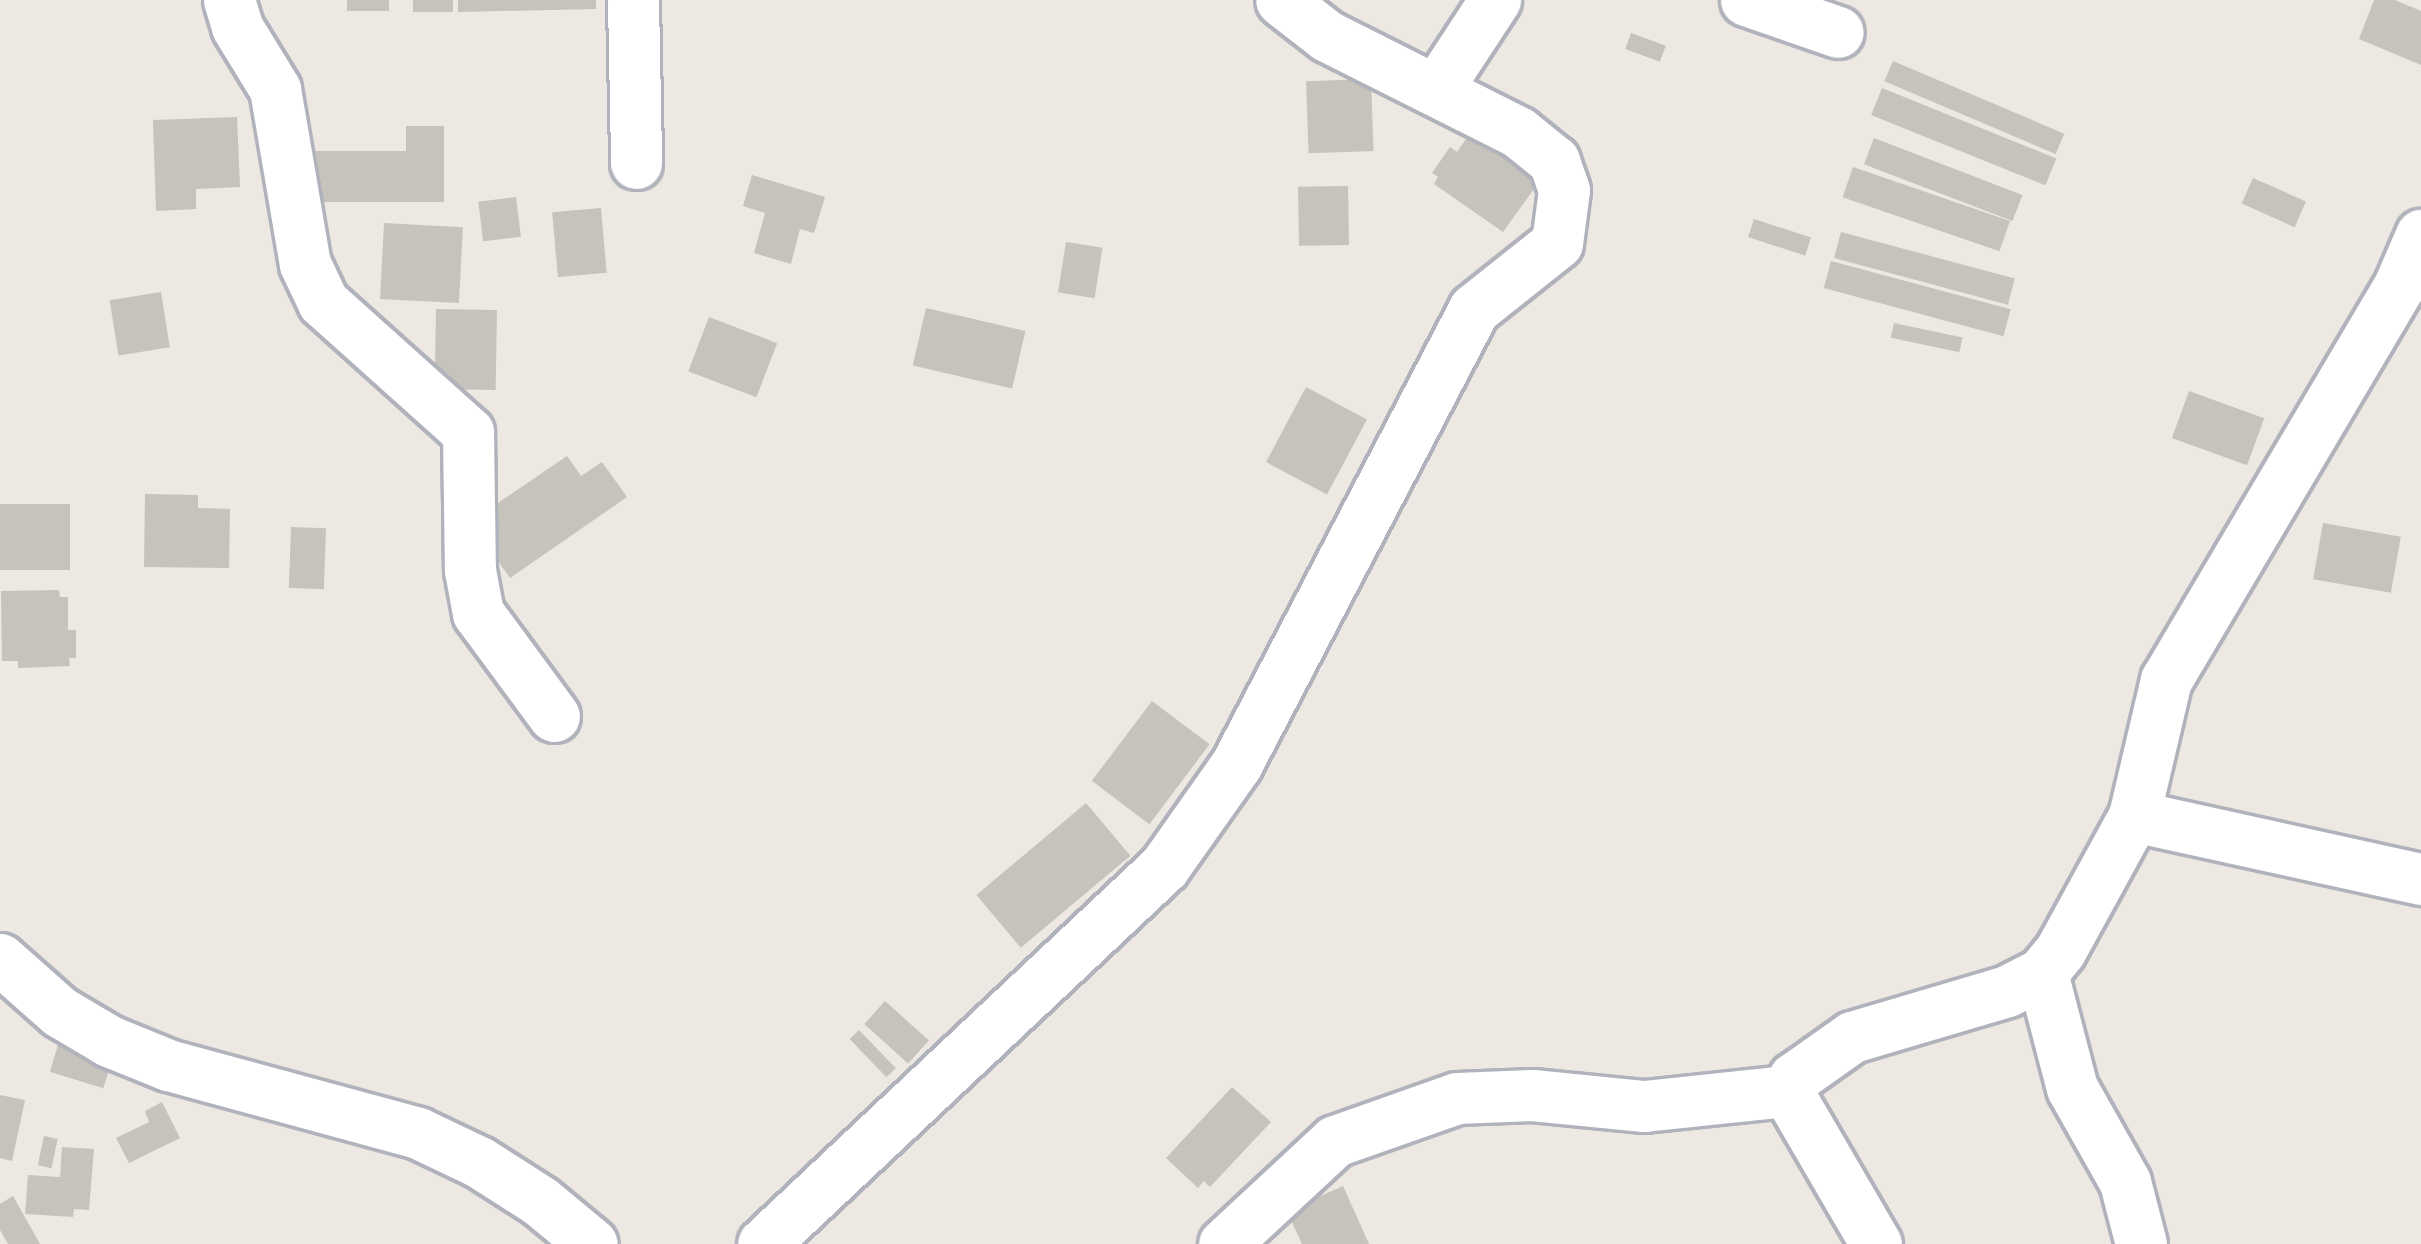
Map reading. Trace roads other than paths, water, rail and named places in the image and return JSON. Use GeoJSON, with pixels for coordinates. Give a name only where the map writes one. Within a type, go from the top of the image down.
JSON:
{"type":"FeatureCollection","features":[{"type":"Feature","properties":{"kind":"street"},"geometry":{"type":"LineString","coordinates":[[229,0],[238,27],[275,89],[304,264],[323,302],[468,433],[470,570],[478,614],[554,716]]}},
{"type":"Feature","properties":{"kind":"street"},"geometry":{"type":"LineString","coordinates":[[633,0],[636,164]]}},
{"type":"Feature","properties":{"kind":"street"},"geometry":{"type":"LineString","coordinates":[[763,1244],[1164,867],[1236,765],[1474,309],[1557,243],[1564,190],[1553,161],[1518,132],[1327,36],[1281,0]]}},
{"type":"Feature","properties":{"kind":"street"},"geometry":{"type":"LineString","coordinates":[[1436,90],[1495,0]]}},
{"type":"Feature","properties":{"kind":"street"},"geometry":{"type":"LineString","coordinates":[[1746,0],[1838,32]]}},
{"type":"Feature","properties":{"kind":"street"},"geometry":{"type":"LineString","coordinates":[[1787,1090],[1794,1078],[1852,1037],[2007,991],[2042,973],[2134,816],[2166,680],[2399,286],[2421,236]]}},
{"type":"Feature","properties":{"kind":"street"},"geometry":{"type":"LineString","coordinates":[[2134,816],[2421,879]]}},
{"type":"Feature","properties":{"kind":"street"},"geometry":{"type":"LineString","coordinates":[[0,959],[59,1012],[110,1041],[169,1065],[418,1133],[479,1162],[592,1244]]}},
{"type":"Feature","properties":{"kind":"street"},"geometry":{"type":"LineString","coordinates":[[2042,973],[2072,1088],[2125,1182],[2141,1244]]}},
{"type":"Feature","properties":{"kind":"street"},"geometry":{"type":"LineString","coordinates":[[1233,1240],[1335,1141],[1457,1098],[1532,1095],[1644,1106],[1787,1090]]}},
{"type":"Feature","properties":{"kind":"street"},"geometry":{"type":"LineString","coordinates":[[1787,1090],[1876,1244]]}}]}
